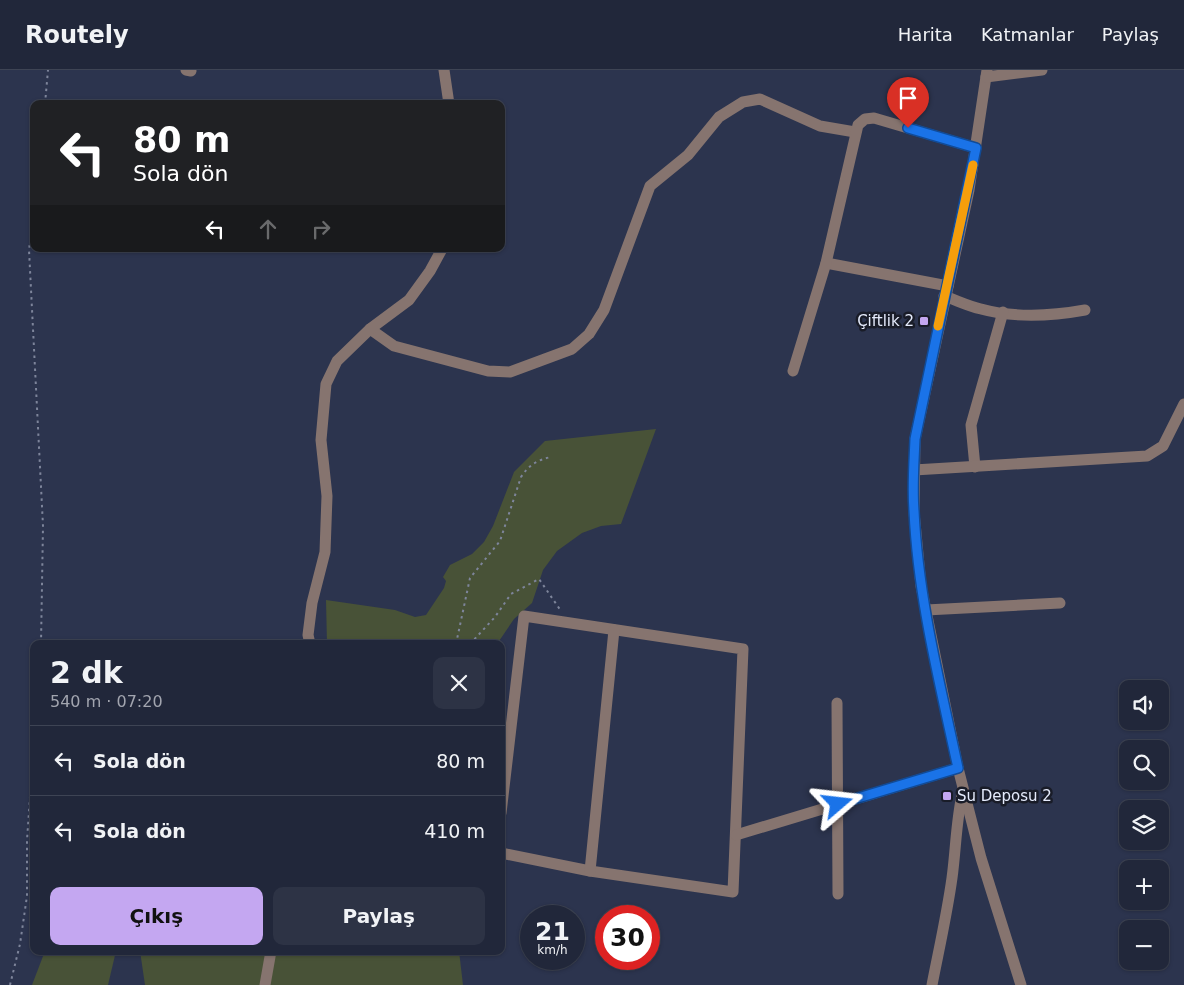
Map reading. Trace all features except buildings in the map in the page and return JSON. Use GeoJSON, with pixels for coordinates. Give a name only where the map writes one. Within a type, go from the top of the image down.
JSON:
{"type":"FeatureCollection","features":[{"type":"Feature","properties":{"kind":"street"},"geometry":{"type":"LineString","coordinates":[[444,70],[448,100]]}},
{"type":"Feature","properties":{"kind":"street"},"geometry":{"type":"LineString","coordinates":[[1021,985],[981,858],[958,768],[926,610],[914,512],[914,470],[915,439],[976,148],[987,74],[1042,70]]}},
{"type":"Feature","properties":{"kind":"street"},"geometry":{"type":"LineString","coordinates":[[370,330],[394,346],[488,371],[510,372],[565,352],[572,349],[589,334],[604,310],[650,186],[688,155],[719,117],[743,102],[760,99],[820,126],[856,132]]}},
{"type":"Feature","properties":{"kind":"street"},"geometry":{"type":"LineString","coordinates":[[793,371],[826,263],[856,132],[861,121],[874,118],[976,148]]}},
{"type":"Feature","properties":{"kind":"street"},"geometry":{"type":"LineString","coordinates":[[309,640],[312,603],[325,552],[327,496],[321,440],[326,384],[337,361],[370,330],[409,300],[430,271],[440,252]]}},
{"type":"Feature","properties":{"kind":"street"},"geometry":{"type":"LineString","coordinates":[[826,263],[946,291],[981,310],[1052,316],[1085,310]]}},
{"type":"Feature","properties":{"kind":"street"},"geometry":{"type":"LineString","coordinates":[[975,467],[971,425],[1003,312]]}},
{"type":"Feature","properties":{"kind":"street"},"geometry":{"type":"LineString","coordinates":[[914,470],[1147,456],[1163,446],[1184,404]]}},
{"type":"Feature","properties":{"kind":"street"},"geometry":{"type":"LineString","coordinates":[[926,610],[1060,603]]}},
{"type":"Feature","properties":{"kind":"street"},"geometry":{"type":"LineString","coordinates":[[505,779],[524,616],[743,649],[733,892],[590,871],[505,854]]}},
{"type":"Feature","properties":{"kind":"street"},"geometry":{"type":"LineString","coordinates":[[590,871],[614,630]]}},
{"type":"Feature","properties":{"kind":"street"},"geometry":{"type":"LineString","coordinates":[[837,703],[838,894]]}},
{"type":"Feature","properties":{"kind":"street"},"geometry":{"type":"LineString","coordinates":[[736,835],[958,768]]}},
{"type":"Feature","properties":{"kind":"street"},"geometry":{"type":"LineString","coordinates":[[932,985],[949,898],[956,846],[957,811],[963,789]]}},
{"type":"Feature","properties":{"kind":"street"},"geometry":{"type":"LineString","coordinates":[[265,985],[271,955]]}},
{"type":"Feature","properties":{"kind":"path"},"geometry":{"type":"LineString","coordinates":[[45,100],[48,70]]}},
{"type":"Feature","properties":{"kind":"path"},"geometry":{"type":"LineString","coordinates":[[30,243],[43,526],[41,640]]}},
{"type":"Feature","properties":{"kind":"path"},"geometry":{"type":"LineString","coordinates":[[457,640],[470,578],[500,541],[521,477],[526,469],[542,459],[551,457]]}},
{"type":"Feature","properties":{"kind":"path"},"geometry":{"type":"LineString","coordinates":[[10,985],[20,944],[27,896],[27,840],[30,797]]}},
{"type":"Feature","properties":{"kind":"green space"},"geometry":{"type":"Polygon","coordinates":[[[656,429],[621,524],[601,526],[582,533],[557,551],[543,570],[532,603],[514,619],[500,640],[327,640],[326,600],[395,610],[415,617],[426,615],[444,588],[446,581],[443,577],[450,565],[472,554],[484,542],[493,526],[514,472],[545,441],[656,429]]]}},
{"type":"Feature","properties":{"kind":"green space"},"geometry":{"type":"Polygon","coordinates":[[[43,955],[115,955],[108,985],[32,985],[43,955]]]}},
{"type":"Feature","properties":{"kind":"green space"},"geometry":{"type":"Polygon","coordinates":[[[141,955],[459,955],[463,985],[145,985],[141,955]]]}},
{"type":"Feature","properties":{"kind":"slow traffic"},"geometry":{"type":"LineString","coordinates":[[938,326],[973,165]]}},
{"type":"Feature","properties":{"kind":"place","name":"Çiftlik 2"},"geometry":{"type":"Point","coordinates":[924,321]}},
{"type":"Feature","properties":{"kind":"place","name":"Su Deposu 2"},"geometry":{"type":"Point","coordinates":[947,796]}},
{"type":"Feature","properties":{"kind":"route"},"geometry":{"type":"LineString","coordinates":[[838,804],[958,768],[937,671],[922,586],[914,512],[914,470],[915,439],[944,296],[948,286],[969,190],[976,148],[908,128]]}}]}
